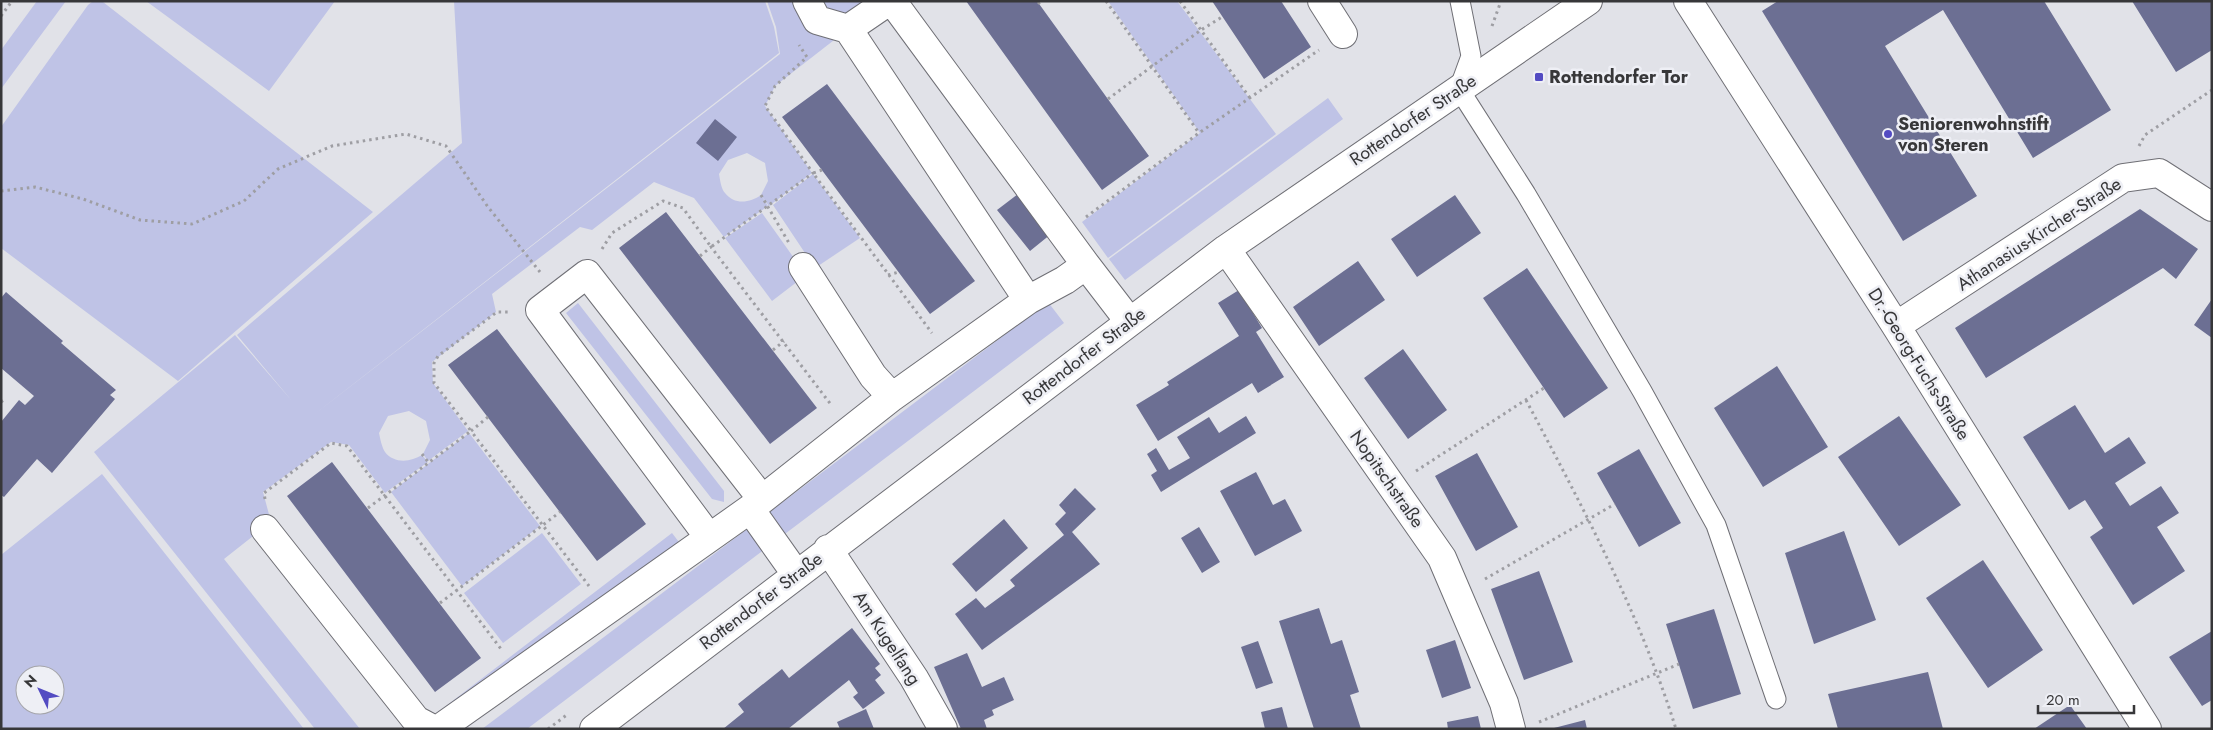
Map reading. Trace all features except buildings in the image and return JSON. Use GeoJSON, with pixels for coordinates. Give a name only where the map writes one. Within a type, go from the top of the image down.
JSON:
{"type":"FeatureCollection","features":[{"type":"Feature","properties":{"kind":"street"},"geometry":{"type":"LineString","coordinates":[[807,1],[817,20],[848,29],[1028,300]]}},
{"type":"Feature","properties":{"kind":"street"},"geometry":{"type":"LineString","coordinates":[[848,29],[891,1],[1063,235],[1129,321]]}},
{"type":"Feature","properties":{"kind":"street"},"geometry":{"type":"LineString","coordinates":[[1322,1],[1344,34]]}},
{"type":"Feature","properties":{"kind":"street","name":"Rottendorfer Straße"},"geometry":{"type":"LineString","coordinates":[[594,729],[828,549],[1226,249],[1588,1]]}},
{"type":"Feature","properties":{"kind":"street","name":"Dr.-Georg-Fuchs-Straße"},"geometry":{"type":"LineString","coordinates":[[1688,1],[1896,326],[2147,729]]}},
{"type":"Feature","properties":{"kind":"street","name":"Athanasius-Kircher-Straße"},"geometry":{"type":"LineString","coordinates":[[1896,326],[2123,178],[2159,173],[2212,207]]}},
{"type":"Feature","properties":{"kind":"street","name":"Nopitschstraße"},"geometry":{"type":"LineString","coordinates":[[1226,249],[1442,558],[1504,704],[1521,727]]}},
{"type":"Feature","properties":{"kind":"street"},"geometry":{"type":"LineString","coordinates":[[439,729],[708,536],[756,504],[892,397],[1028,300],[1065,280],[1086,265]]}},
{"type":"Feature","properties":{"kind":"street"},"geometry":{"type":"LineString","coordinates":[[803,267],[873,376],[892,397]]}},
{"type":"Feature","properties":{"kind":"street"},"geometry":{"type":"LineString","coordinates":[[708,536],[549,302],[587,274],[756,504],[796,574]]}},
{"type":"Feature","properties":{"kind":"street"},"geometry":{"type":"LineString","coordinates":[[265,529],[416,720],[433,729]]}},
{"type":"Feature","properties":{"kind":"street","name":"Am Kugelfang"},"geometry":{"type":"LineString","coordinates":[[828,549],[914,678],[943,729]]}},
{"type":"Feature","properties":{"kind":"lane"},"geometry":{"type":"LineString","coordinates":[[1460,1],[1471,56],[1459,89],[1531,203],[1642,392],[1716,525],[1776,699]]}},
{"type":"Feature","properties":{"kind":"path"},"geometry":{"type":"LineString","coordinates":[[1,16],[12,1]]}},
{"type":"Feature","properties":{"kind":"path"},"geometry":{"type":"LineString","coordinates":[[1106,1],[1199,133]]}},
{"type":"Feature","properties":{"kind":"path"},"geometry":{"type":"LineString","coordinates":[[1180,1],[1250,98]]}},
{"type":"Feature","properties":{"kind":"path"},"geometry":{"type":"LineString","coordinates":[[1108,99],[1201,30],[1222,17]]}},
{"type":"Feature","properties":{"kind":"path"},"geometry":{"type":"LineString","coordinates":[[1063,235],[1199,133],[1344,34]]}},
{"type":"Feature","properties":{"kind":"path"},"geometry":{"type":"LineString","coordinates":[[796,42],[807,57],[775,86],[765,106],[812,173],[932,333],[939,327]]}},
{"type":"Feature","properties":{"kind":"path"},"geometry":{"type":"LineString","coordinates":[[2123,178],[2145,135],[2212,90]]}},
{"type":"Feature","properties":{"kind":"path"},"geometry":{"type":"LineString","coordinates":[[1,191],[35,187],[82,199],[140,220],[192,224],[244,201],[278,169],[332,146],[406,134],[446,146],[549,302],[497,312],[438,356],[434,363],[434,382],[589,586]]}},
{"type":"Feature","properties":{"kind":"path"},"geometry":{"type":"LineString","coordinates":[[700,256],[812,173],[822,170]]}},
{"type":"Feature","properties":{"kind":"path"},"geometry":{"type":"LineString","coordinates":[[761,195],[803,267]]}},
{"type":"Feature","properties":{"kind":"path"},"geometry":{"type":"LineString","coordinates":[[587,274],[612,233],[664,200],[683,208],[833,405],[825,411]]}},
{"type":"Feature","properties":{"kind":"path"},"geometry":{"type":"LineString","coordinates":[[888,275],[899,272]]}},
{"type":"Feature","properties":{"kind":"path"},"geometry":{"type":"LineString","coordinates":[[773,350],[784,341]]}},
{"type":"Feature","properties":{"kind":"path"},"geometry":{"type":"LineString","coordinates":[[1422,467],[1544,388]]}},
{"type":"Feature","properties":{"kind":"path"},"geometry":{"type":"LineString","coordinates":[[1526,400],[1589,520],[1658,672],[1676,729]]}},
{"type":"Feature","properties":{"kind":"path"},"geometry":{"type":"LineString","coordinates":[[368,508],[488,417]]}},
{"type":"Feature","properties":{"kind":"path"},"geometry":{"type":"LineString","coordinates":[[265,529],[264,493],[331,443],[348,446],[503,652]]}},
{"type":"Feature","properties":{"kind":"path"},"geometry":{"type":"LineString","coordinates":[[422,454],[428,462]]}},
{"type":"Feature","properties":{"kind":"path"},"geometry":{"type":"LineString","coordinates":[[1458,594],[1615,504]]}},
{"type":"Feature","properties":{"kind":"path"},"geometry":{"type":"LineString","coordinates":[[440,604],[560,512]]}},
{"type":"Feature","properties":{"kind":"path"},"geometry":{"type":"LineString","coordinates":[[1521,727],[1679,664]]}},
{"type":"Feature","properties":{"kind":"shaded area"},"geometry":{"type":"Polygon","coordinates":[[[37,1],[66,1],[1,89],[1,50],[37,1]]]}},
{"type":"Feature","properties":{"kind":"shaded area"},"geometry":{"type":"Polygon","coordinates":[[[93,1],[103,2],[373,212],[178,381],[1,248],[1,127],[88,5],[93,1]]]}},
{"type":"Feature","properties":{"kind":"shaded area"},"geometry":{"type":"Polygon","coordinates":[[[146,1],[335,1],[269,91],[146,1]]]}},
{"type":"Feature","properties":{"kind":"shaded area"},"geometry":{"type":"Polygon","coordinates":[[[454,1],[765,1],[774,27],[779,53],[307,420],[780,54],[776,27],[767,1],[806,1],[847,30],[775,86],[765,106],[812,173],[769,206],[761,195],[768,206],[724,237],[694,198],[654,182],[592,230],[580,227],[492,294],[496,312],[432,362],[433,383],[468,431],[428,461],[423,454],[430,440],[426,421],[409,411],[388,416],[379,433],[385,452],[393,459],[403,461],[422,455],[428,462],[385,493],[349,445],[331,442],[263,492],[271,522],[224,559],[360,729],[315,729],[94,452],[235,335],[292,401],[237,335],[462,143],[454,1]],[[747,153],[728,160],[719,174],[725,193],[733,200],[742,202],[752,200],[761,195],[768,181],[765,163],[747,153]]]}},
{"type":"Feature","properties":{"kind":"shaded area"},"geometry":{"type":"Polygon","coordinates":[[[820,1],[867,1],[844,15],[823,7],[820,1]]]}},
{"type":"Feature","properties":{"kind":"shaded area"},"geometry":{"type":"Polygon","coordinates":[[[1108,1],[1177,1],[1276,134],[1108,258],[1082,222],[1200,133],[1108,1]]]}},
{"type":"Feature","properties":{"kind":"shaded area"},"geometry":{"type":"Polygon","coordinates":[[[1328,98],[1343,119],[1125,280],[1109,259],[1328,98]]]}},
{"type":"Feature","properties":{"kind":"shaded area"},"geometry":{"type":"Polygon","coordinates":[[[813,174],[860,238],[815,268],[773,205],[813,174]]]}},
{"type":"Feature","properties":{"kind":"shaded area"},"geometry":{"type":"Polygon","coordinates":[[[762,213],[806,275],[772,301],[725,238],[762,213]]]}},
{"type":"Feature","properties":{"kind":"shaded area"},"geometry":{"type":"Polygon","coordinates":[[[1048,302],[1064,323],[527,729],[482,729],[1048,302]]]}},
{"type":"Feature","properties":{"kind":"shaded area"},"geometry":{"type":"Polygon","coordinates":[[[578,303],[724,491],[724,502],[712,499],[566,313],[578,303]]]}},
{"type":"Feature","properties":{"kind":"shaded area"},"geometry":{"type":"Polygon","coordinates":[[[469,433],[540,526],[462,586],[391,492],[469,433]]]}},
{"type":"Feature","properties":{"kind":"shaded area"},"geometry":{"type":"Polygon","coordinates":[[[102,474],[304,729],[1,729],[1,555],[102,474]]]}},
{"type":"Feature","properties":{"kind":"shaded area"},"geometry":{"type":"Polygon","coordinates":[[[542,533],[581,584],[503,643],[464,593],[542,533]]]}},
{"type":"Feature","properties":{"kind":"shaded area"},"geometry":{"type":"Polygon","coordinates":[[[672,533],[692,559],[465,729],[436,729],[429,719],[672,533]]]}},
{"type":"Feature","properties":{"kind":"place","name":"Rottendorfer Tor"},"geometry":{"type":"Point","coordinates":[1539,77]}},
{"type":"Feature","properties":{"kind":"place","name":"Seniorenwohnstift von Steren"},"geometry":{"type":"Point","coordinates":[1888,134]}}]}
